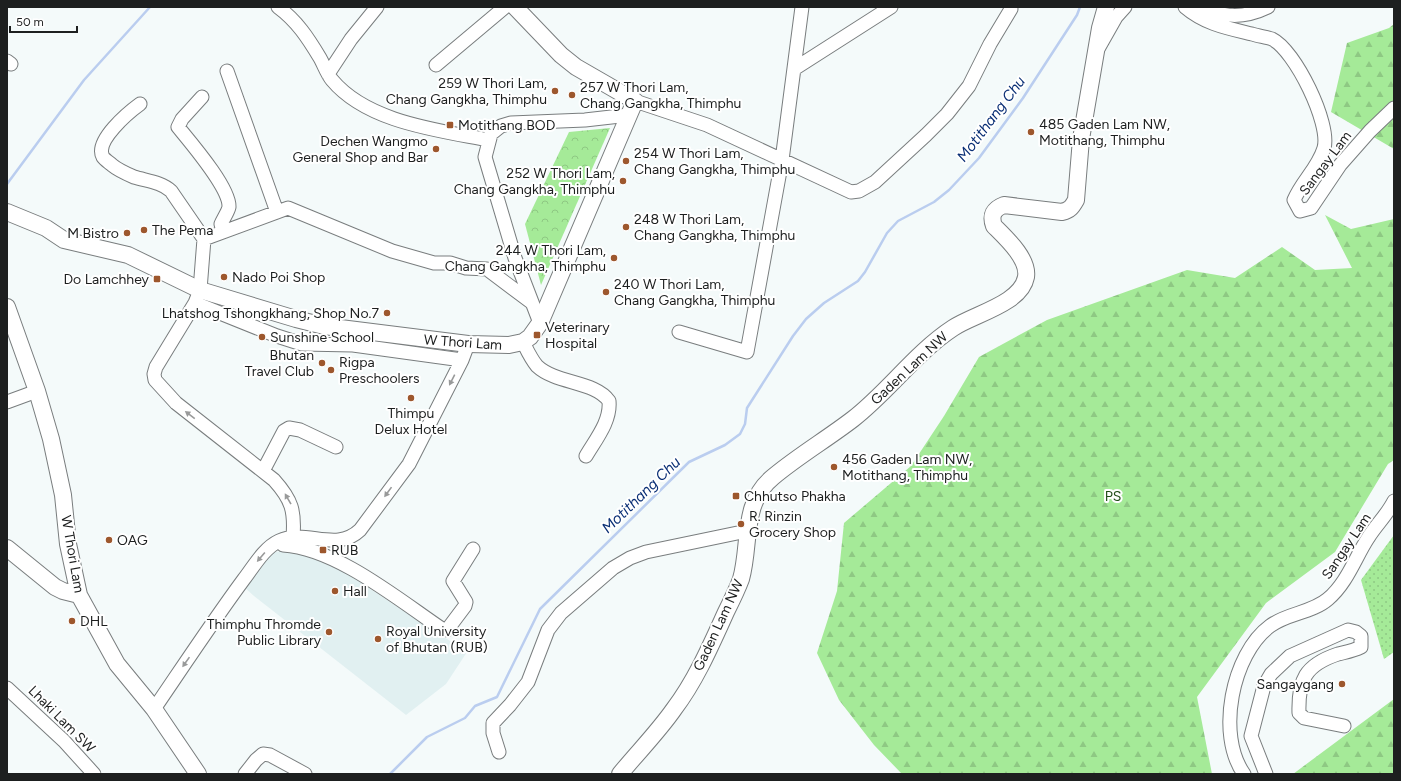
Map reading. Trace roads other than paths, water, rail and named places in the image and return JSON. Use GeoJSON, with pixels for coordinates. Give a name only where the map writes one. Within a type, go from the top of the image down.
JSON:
{"type":"FeatureCollection","features":[{"type":"Feature","properties":{"kind":"main road"},"geometry":{"type":"LineString","coordinates":[[515,7],[557,50],[576,67],[632,108]]}},
{"type":"Feature","properties":{"kind":"main road","name":"Gaden Lam NW"},"geometry":{"type":"LineString","coordinates":[[620,774],[674,710],[692,682],[717,633],[741,578],[747,531],[756,496],[763,486],[773,477],[853,419],[935,340],[956,326],[1010,300],[1023,286],[1026,277],[1026,268],[1023,260],[994,226],[992,220],[993,213],[997,208],[1004,205],[1062,212],[1069,210],[1076,200],[1081,140],[1098,48],[1100,28],[1106,7]]}},
{"type":"Feature","properties":{"kind":"main road","name":"W Thori Lam"},"geometry":{"type":"LineString","coordinates":[[7,212],[46,228],[64,240],[128,255],[198,296],[324,326],[468,344],[509,345],[523,342],[535,331],[540,323],[632,108]]}},
{"type":"Feature","properties":{"kind":"main road","name":"W Thori Lam"},"geometry":{"type":"LineString","coordinates":[[7,221],[28,220]]}},
{"type":"Feature","properties":{"kind":"main road","name":"W Thori Lam"},"geometry":{"type":"LineString","coordinates":[[7,308],[37,391],[51,439],[63,495],[68,544],[79,595],[110,653],[154,709],[198,774]]}},
{"type":"Feature","properties":{"kind":"main road"},"geometry":{"type":"LineString","coordinates":[[7,548],[55,587],[63,592],[79,595]]}},
{"type":"Feature","properties":{"kind":"street"},"geometry":{"type":"LineString","coordinates":[[278,7],[296,22],[306,35],[331,80],[356,101],[370,110],[437,131],[488,140]]}},
{"type":"Feature","properties":{"kind":"street"},"geometry":{"type":"LineString","coordinates":[[328,74],[351,39],[377,7]]}},
{"type":"Feature","properties":{"kind":"street"},"geometry":{"type":"LineString","coordinates":[[436,65],[505,7]]}},
{"type":"Feature","properties":{"kind":"street"},"geometry":{"type":"LineString","coordinates":[[679,332],[747,352],[782,160],[802,7]]}},
{"type":"Feature","properties":{"kind":"street"},"geometry":{"type":"LineString","coordinates":[[794,69],[891,7]]}},
{"type":"Feature","properties":{"kind":"street"},"geometry":{"type":"LineString","coordinates":[[1098,48],[1116,17],[1125,7]]}},
{"type":"Feature","properties":{"kind":"street","name":"Sangay Lam"},"geometry":{"type":"LineString","coordinates":[[1186,7],[1198,18],[1215,25],[1272,39],[1282,47],[1301,71],[1321,117],[1326,133],[1325,146],[1320,159],[1313,172],[1298,191],[1294,200],[1300,211],[1311,208],[1340,165],[1370,131],[1394,108]]}},
{"type":"Feature","properties":{"kind":"street"},"geometry":{"type":"LineString","coordinates":[[1193,7],[1211,12],[1236,16],[1253,14],[1268,7]]}},
{"type":"Feature","properties":{"kind":"street"},"geometry":{"type":"LineString","coordinates":[[540,323],[515,258],[485,158],[488,140],[491,134],[501,126],[511,123],[585,120],[632,108],[707,125],[851,192],[866,188],[926,135],[955,104],[969,86],[990,44],[1011,9]]}},
{"type":"Feature","properties":{"kind":"street"},"geometry":{"type":"LineString","coordinates":[[227,71],[277,212]]}},
{"type":"Feature","properties":{"kind":"street"},"geometry":{"type":"LineString","coordinates":[[202,97],[182,119],[178,127],[225,191],[229,208],[221,224],[223,232]]}},
{"type":"Feature","properties":{"kind":"street"},"geometry":{"type":"LineString","coordinates":[[140,104],[122,118],[107,137],[101,151],[103,158],[116,168],[132,176],[165,185],[171,191],[204,238],[198,296],[156,367],[154,374],[155,380],[176,404],[274,480],[290,500],[293,509],[293,537]]}},
{"type":"Feature","properties":{"kind":"street"},"geometry":{"type":"LineString","coordinates":[[204,238],[288,208],[392,251],[434,263],[450,263],[466,268],[487,269],[531,302]]}},
{"type":"Feature","properties":{"kind":"street"},"geometry":{"type":"LineString","coordinates":[[198,296],[277,336],[302,344],[353,345],[462,360]]}},
{"type":"Feature","properties":{"kind":"street"},"geometry":{"type":"LineString","coordinates":[[523,342],[534,362],[542,370],[558,379],[601,393],[609,401],[610,411],[607,419],[586,456]]}},
{"type":"Feature","properties":{"kind":"street"},"geometry":{"type":"LineString","coordinates":[[154,709],[227,602],[263,554],[274,544],[293,537],[343,540],[352,538],[360,530],[408,464],[462,360],[468,344]]}},
{"type":"Feature","properties":{"kind":"street"},"geometry":{"type":"LineString","coordinates":[[7,402],[37,391]]}},
{"type":"Feature","properties":{"kind":"street"},"geometry":{"type":"LineString","coordinates":[[263,471],[284,431],[289,428],[300,430],[336,447]]}},
{"type":"Feature","properties":{"kind":"street","name":"Sangay Lam"},"geometry":{"type":"LineString","coordinates":[[1244,774],[1234,752],[1229,718],[1237,679],[1253,644],[1271,626],[1287,617],[1318,605],[1328,599],[1348,574],[1367,540],[1394,501]]}},
{"type":"Feature","properties":{"kind":"street"},"geometry":{"type":"LineString","coordinates":[[499,752],[493,733],[492,723],[520,693],[528,682],[548,630],[561,613],[574,600],[613,568],[630,558],[646,552],[747,531]]}},
{"type":"Feature","properties":{"kind":"street"},"geometry":{"type":"LineString","coordinates":[[274,544],[300,546],[321,554],[365,577],[442,629],[447,630],[465,606],[466,602],[453,581],[473,549]]}},
{"type":"Feature","properties":{"kind":"street"},"geometry":{"type":"LineString","coordinates":[[1266,774],[1251,736],[1264,686],[1271,674],[1290,656],[1348,630],[1356,632],[1362,636],[1361,647],[1337,654],[1308,670],[1300,686],[1299,702],[1299,713],[1304,718],[1344,726]]}},
{"type":"Feature","properties":{"kind":"street","name":"Lhaki Lam SW"},"geometry":{"type":"LineString","coordinates":[[7,688],[64,740],[94,774]]}},
{"type":"Feature","properties":{"kind":"street"},"geometry":{"type":"LineString","coordinates":[[245,774],[263,754],[270,755],[305,774]]}},
{"type":"Feature","properties":{"kind":"waterway"},"geometry":{"type":"LineString","coordinates":[[7,184],[84,80],[150,7]]}},
{"type":"Feature","properties":{"kind":"waterway","name":"Motithang Chu"},"geometry":{"type":"LineString","coordinates":[[390,774],[427,737],[465,718],[475,706],[497,697],[540,609],[689,462],[725,445],[740,434],[745,424],[747,408],[793,336],[806,319],[824,303],[858,281],[865,272],[887,233],[898,221],[934,202],[949,190],[979,158],[1023,98],[1077,15],[1080,7]]}},
{"type":"Feature","properties":{"kind":"place","name":"259 W Thori Lam, Chang Gangkha, Thimphu"},"geometry":{"type":"Point","coordinates":[555,91]}},
{"type":"Feature","properties":{"kind":"place","name":"257 W Thori Lam, Chang Gangkha, Thimphu"},"geometry":{"type":"Point","coordinates":[572,95]}},
{"type":"Feature","properties":{"kind":"place","name":"Motithang BOD"},"geometry":{"type":"Point","coordinates":[450,125]}},
{"type":"Feature","properties":{"kind":"place","name":"485 Gaden Lam NW, Motithang, Thimphu"},"geometry":{"type":"Point","coordinates":[1031,132]}},
{"type":"Feature","properties":{"kind":"place","name":"Dechen Wangmo General Shop and Bar"},"geometry":{"type":"Point","coordinates":[436,149]}},
{"type":"Feature","properties":{"kind":"place","name":"254 W Thori Lam, Chang Gangkha, Thimphu"},"geometry":{"type":"Point","coordinates":[626,161]}},
{"type":"Feature","properties":{"kind":"place","name":"252 W Thori Lam, Chang Gangkha, Thimphu"},"geometry":{"type":"Point","coordinates":[623,181]}},
{"type":"Feature","properties":{"kind":"place","name":"248 W Thori Lam, Chang Gangkha, Thimphu"},"geometry":{"type":"Point","coordinates":[626,227]}},
{"type":"Feature","properties":{"kind":"place","name":"The Pema"},"geometry":{"type":"Point","coordinates":[144,230]}},
{"type":"Feature","properties":{"kind":"place","name":"M Bistro"},"geometry":{"type":"Point","coordinates":[127,233]}},
{"type":"Feature","properties":{"kind":"place","name":"244 W Thori Lam, Chang Gangkha, Thimphu"},"geometry":{"type":"Point","coordinates":[614,258]}},
{"type":"Feature","properties":{"kind":"place","name":"Nado Poi Shop"},"geometry":{"type":"Point","coordinates":[224,277]}},
{"type":"Feature","properties":{"kind":"place","name":"Do Lamchhey"},"geometry":{"type":"Point","coordinates":[157,279]}},
{"type":"Feature","properties":{"kind":"place","name":"240 W Thori Lam, Chang Gangkha, Thimphu"},"geometry":{"type":"Point","coordinates":[606,292]}},
{"type":"Feature","properties":{"kind":"place","name":"Lhatshog Tshongkhang, Shop No.7"},"geometry":{"type":"Point","coordinates":[387,313]}},
{"type":"Feature","properties":{"kind":"place","name":"Veterinary Hospital"},"geometry":{"type":"Point","coordinates":[537,335]}},
{"type":"Feature","properties":{"kind":"place","name":"Sunshine School"},"geometry":{"type":"Point","coordinates":[262,337]}},
{"type":"Feature","properties":{"kind":"place","name":"Bhutan Travel Club"},"geometry":{"type":"Point","coordinates":[322,363]}},
{"type":"Feature","properties":{"kind":"place","name":"Rigpa Preschoolers"},"geometry":{"type":"Point","coordinates":[331,370]}},
{"type":"Feature","properties":{"kind":"place","name":"Thimpu Delux Hotel"},"geometry":{"type":"Point","coordinates":[411,398]}},
{"type":"Feature","properties":{"kind":"place","name":"456 Gaden Lam NW, Motithang, Thimphu"},"geometry":{"type":"Point","coordinates":[834,467]}},
{"type":"Feature","properties":{"kind":"place","name":"Chhutso Phakha"},"geometry":{"type":"Point","coordinates":[736,496]}},
{"type":"Feature","properties":{"kind":"place","name":"R. Rinzin Grocery Shop"},"geometry":{"type":"Point","coordinates":[741,524]}},
{"type":"Feature","properties":{"kind":"place","name":"OAG"},"geometry":{"type":"Point","coordinates":[109,540]}},
{"type":"Feature","properties":{"kind":"place","name":"RUB"},"geometry":{"type":"Point","coordinates":[323,550]}},
{"type":"Feature","properties":{"kind":"place","name":"Hall"},"geometry":{"type":"Point","coordinates":[335,591]}},
{"type":"Feature","properties":{"kind":"place","name":"DHL"},"geometry":{"type":"Point","coordinates":[72,621]}},
{"type":"Feature","properties":{"kind":"place","name":"Thimphu Thromde Public Library"},"geometry":{"type":"Point","coordinates":[329,632]}},
{"type":"Feature","properties":{"kind":"place","name":"Royal University of Bhutan (RUB)"},"geometry":{"type":"Point","coordinates":[378,639]}},
{"type":"Feature","properties":{"kind":"place","name":"Sangaygang"},"geometry":{"type":"Point","coordinates":[1342,684]}},
{"type":"Feature","properties":{"kind":"park label","name":"PS"},"geometry":{"type":"Point","coordinates":[1113,496]}}]}
